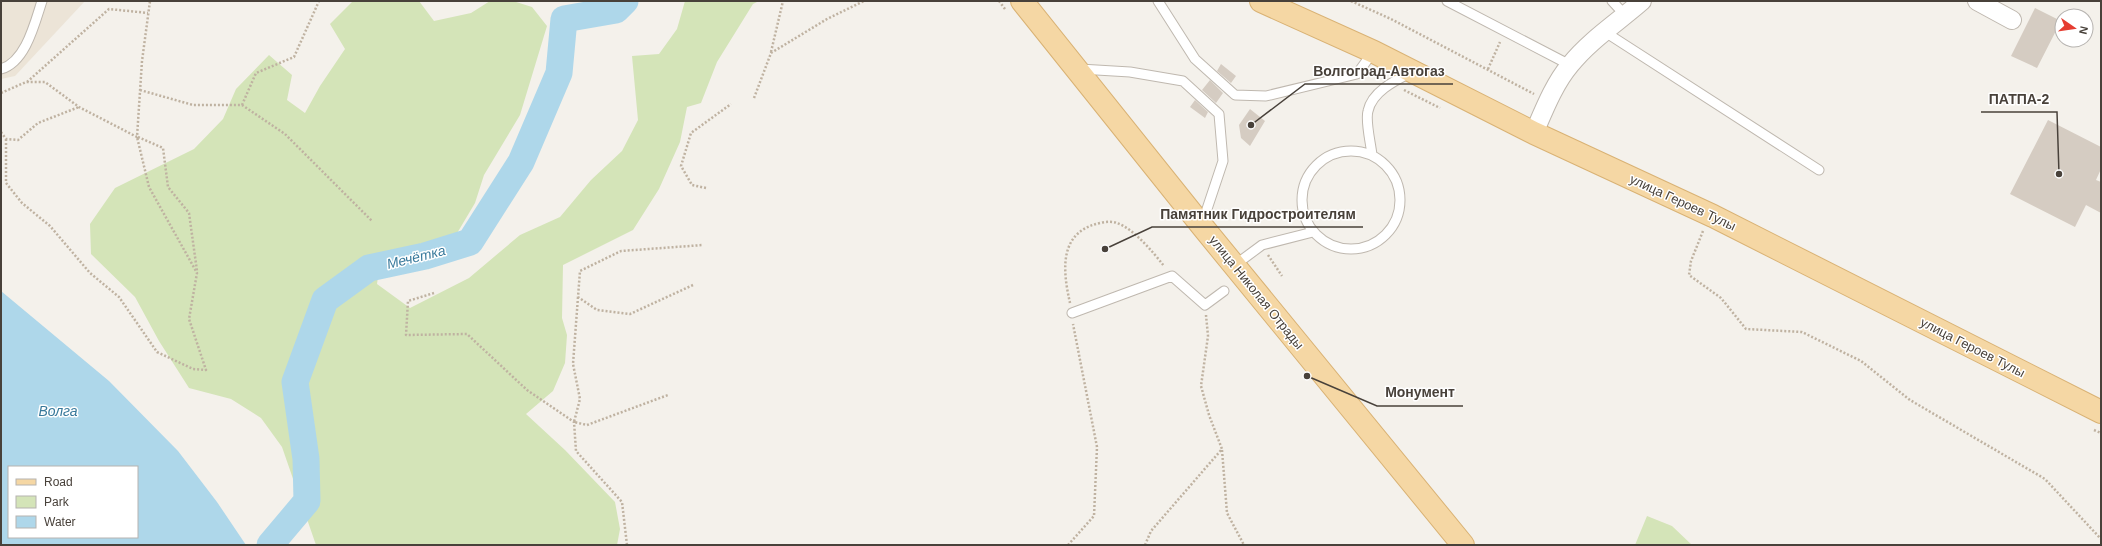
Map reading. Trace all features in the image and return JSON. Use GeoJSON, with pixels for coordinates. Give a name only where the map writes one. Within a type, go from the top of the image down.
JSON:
{"type":"FeatureCollection","features":[{"type":"Feature","properties":{"kind":"main road","name":"улица Героев Тулы"},"geometry":{"type":"LineString","coordinates":[[1261,1],[1374,52],[1534,132],[1708,227],[2094,419]]}},
{"type":"Feature","properties":{"kind":"main road","name":"улица Николая Отрады"},"geometry":{"type":"LineString","coordinates":[[1025,2],[1202,226],[1235,264],[1463,545]]}},
{"type":"Feature","properties":{"kind":"street"},"geometry":{"type":"LineString","coordinates":[[1534,132],[1548,101],[1570,65],[1604,32],[1642,1]]}},
{"type":"Feature","properties":{"kind":"street"},"geometry":{"type":"LineString","coordinates":[[1981,2],[2012,20]]}},
{"type":"Feature","properties":{"kind":"lane"},"geometry":{"type":"LineString","coordinates":[[1,69],[8,67],[25,48],[42,1]]}},
{"type":"Feature","properties":{"kind":"lane"},"geometry":{"type":"LineString","coordinates":[[1158,1],[1194,59],[1235,94],[1266,96],[1357,74],[1374,52]]}},
{"type":"Feature","properties":{"kind":"lane"},"geometry":{"type":"LineString","coordinates":[[1447,1],[1570,65]]}},
{"type":"Feature","properties":{"kind":"lane"},"geometry":{"type":"LineString","coordinates":[[1612,1],[1625,15]]}},
{"type":"Feature","properties":{"kind":"lane"},"geometry":{"type":"LineString","coordinates":[[1604,32],[1819,170]]}},
{"type":"Feature","properties":{"kind":"lane"},"geometry":{"type":"LineString","coordinates":[[1079,69],[1130,72],[1184,81],[1219,114],[1223,161],[1202,226]]}},
{"type":"Feature","properties":{"kind":"lane"},"geometry":{"type":"LineString","coordinates":[[1372,155],[1367,112],[1374,99],[1390,83],[1412,72]]}},
{"type":"Feature","properties":{"kind":"lane"},"geometry":{"type":"LineString","coordinates":[[1353,150],[1372,155],[1387,166],[1398,183],[1400,204],[1394,223],[1381,239],[1364,247],[1346,249],[1328,244],[1313,232],[1304,215],[1301,196],[1306,178],[1318,162],[1334,153],[1353,150]]}},
{"type":"Feature","properties":{"kind":"lane"},"geometry":{"type":"LineString","coordinates":[[1235,264],[1262,245],[1313,232]]}},
{"type":"Feature","properties":{"kind":"lane"},"geometry":{"type":"LineString","coordinates":[[1072,313],[1172,276],[1205,305],[1224,291]]}},
{"type":"Feature","properties":{"kind":"path"},"geometry":{"type":"LineString","coordinates":[[150,1],[140,90],[137,137],[149,187],[197,273]]}},
{"type":"Feature","properties":{"kind":"path"},"geometry":{"type":"LineString","coordinates":[[242,105],[256,72],[294,57],[319,1]]}},
{"type":"Feature","properties":{"kind":"path"},"geometry":{"type":"LineString","coordinates":[[754,98],[771,53],[782,1]]}},
{"type":"Feature","properties":{"kind":"path"},"geometry":{"type":"LineString","coordinates":[[771,53],[827,20],[864,1]]}},
{"type":"Feature","properties":{"kind":"path"},"geometry":{"type":"LineString","coordinates":[[1351,1],[1488,69],[1548,101]]}},
{"type":"Feature","properties":{"kind":"path"},"geometry":{"type":"LineString","coordinates":[[1,93],[26,82],[109,9],[148,13]]}},
{"type":"Feature","properties":{"kind":"path"},"geometry":{"type":"LineString","coordinates":[[1488,69],[1505,32]]}},
{"type":"Feature","properties":{"kind":"path"},"geometry":{"type":"LineString","coordinates":[[1,132],[6,139],[6,183],[22,203],[50,226],[90,273],[119,297],[157,352],[193,369],[206,370],[189,319],[197,273],[189,213],[168,187],[163,148],[137,137],[79,107],[45,82],[26,82]]}},
{"type":"Feature","properties":{"kind":"path"},"geometry":{"type":"LineString","coordinates":[[1390,83],[1448,111]]}},
{"type":"Feature","properties":{"kind":"path"},"geometry":{"type":"LineString","coordinates":[[140,90],[192,106],[242,105],[285,134],[372,221]]}},
{"type":"Feature","properties":{"kind":"path"},"geometry":{"type":"LineString","coordinates":[[706,188],[692,185],[681,166],[690,133],[731,104]]}},
{"type":"Feature","properties":{"kind":"path"},"geometry":{"type":"LineString","coordinates":[[6,139],[18,140],[38,123],[79,107]]}},
{"type":"Feature","properties":{"kind":"path"},"geometry":{"type":"LineString","coordinates":[[1068,545],[1094,516],[1097,447],[1072,313],[1065,284],[1064,265],[1069,245],[1081,229],[1098,222],[1115,222],[1125,227],[1155,255],[1172,276]]}},
{"type":"Feature","properties":{"kind":"path"},"geometry":{"type":"LineString","coordinates":[[1708,227],[1691,261],[1689,275],[1699,284],[1721,298],[1746,329],[1802,332],[1861,361],[1910,400],[2045,479],[2101,539]]}},
{"type":"Feature","properties":{"kind":"path"},"geometry":{"type":"LineString","coordinates":[[627,545],[622,502],[576,451],[574,422],[580,398],[573,364],[580,271],[621,251],[703,245]]}},
{"type":"Feature","properties":{"kind":"path"},"geometry":{"type":"LineString","coordinates":[[1262,245],[1282,276]]}},
{"type":"Feature","properties":{"kind":"path"},"geometry":{"type":"LineString","coordinates":[[578,297],[598,310],[630,314],[693,285]]}},
{"type":"Feature","properties":{"kind":"path"},"geometry":{"type":"LineString","coordinates":[[434,293],[408,301],[406,335],[467,334],[527,390],[574,422],[587,425],[668,395]]}},
{"type":"Feature","properties":{"kind":"path"},"geometry":{"type":"LineString","coordinates":[[1205,305],[1208,336],[1201,386],[1209,415],[1222,449],[1227,513],[1244,545]]}},
{"type":"Feature","properties":{"kind":"path"},"geometry":{"type":"LineString","coordinates":[[2094,419],[2101,433]]}},
{"type":"Feature","properties":{"kind":"path"},"geometry":{"type":"LineString","coordinates":[[1145,545],[1152,531],[1222,449]]}},
{"type":"Feature","properties":{"kind":"shaded area"},"geometry":{"type":"Polygon","coordinates":[[[1,1],[85,1],[15,76],[1,79],[1,1]]]}},
{"type":"Feature","properties":{"kind":"green space"},"geometry":{"type":"Polygon","coordinates":[[[353,1],[419,1],[434,21],[471,13],[490,1],[513,1],[532,7],[547,26],[520,115],[484,175],[475,203],[456,235],[421,248],[381,254],[377,284],[410,308],[469,278],[520,235],[560,217],[591,180],[622,151],[638,120],[632,56],[659,54],[677,29],[685,1],[759,1],[753,4],[717,62],[701,103],[687,107],[680,142],[659,189],[633,230],[563,265],[562,318],[567,335],[565,363],[553,391],[526,414],[565,450],[615,502],[620,529],[617,545],[316,545],[282,447],[261,418],[231,399],[189,388],[159,341],[135,297],[91,254],[90,224],[115,188],[194,149],[223,119],[236,89],[269,55],[292,75],[287,100],[305,113],[320,86],[345,49],[330,24],[353,1]]]}},
{"type":"Feature","properties":{"kind":"green space"},"geometry":{"type":"Polygon","coordinates":[[[1647,516],[1672,526],[1692,545],[1635,545],[1647,516]]]}},
{"type":"Feature","properties":{"kind":"water","name":"Волга"},"geometry":{"type":"Polygon","coordinates":[[[1,291],[109,381],[178,451],[217,502],[246,545],[1,545],[1,291]]]}},
{"type":"Feature","properties":{"kind":"building"},"geometry":{"type":"Polygon","coordinates":[[[2035,8],[2054,18],[2054,35],[2037,68],[2011,56],[2035,8]]]}},
{"type":"Feature","properties":{"kind":"building"},"geometry":{"type":"Polygon","coordinates":[[[1221,64],[1236,76],[1231,83],[1217,71],[1221,64]]]}},
{"type":"Feature","properties":{"kind":"building"},"geometry":{"type":"Polygon","coordinates":[[[1210,80],[1223,93],[1216,103],[1202,90],[1210,80]]]}},
{"type":"Feature","properties":{"kind":"building"},"geometry":{"type":"Polygon","coordinates":[[[1195,100],[1208,112],[1205,118],[1190,107],[1195,100]]]}},
{"type":"Feature","properties":{"kind":"building"},"geometry":{"type":"Polygon","coordinates":[[[1250,109],[1265,121],[1250,146],[1241,138],[1239,125],[1250,109]]]}},
{"type":"Feature","properties":{"kind":"building"},"geometry":{"type":"Polygon","coordinates":[[[2048,120],[2101,147],[2101,169],[2096,180],[2101,182],[2101,213],[2086,205],[2075,227],[2010,194],[2048,120]]]}},
{"type":"Feature","properties":{"kind":"waterway","name":"Мечётка"},"geometry":{"type":"LineString","coordinates":[[270,545],[307,501],[306,459],[295,382],[325,300],[369,268],[425,256],[470,242],[521,162],[559,73],[564,19],[616,10],[625,1]]}},
{"type":"Feature","properties":{"kind":"place","name":"Волгоград-Автогаз"},"geometry":{"type":"Point","coordinates":[1251,125]}},
{"type":"Feature","properties":{"kind":"place","name":"ПАТПА-2"},"geometry":{"type":"Point","coordinates":[2059,174]}},
{"type":"Feature","properties":{"kind":"place","name":"Памятник Гидростроителям"},"geometry":{"type":"Point","coordinates":[1105,249]}},
{"type":"Feature","properties":{"kind":"place","name":"Монумент"},"geometry":{"type":"Point","coordinates":[1307,376]}}]}
